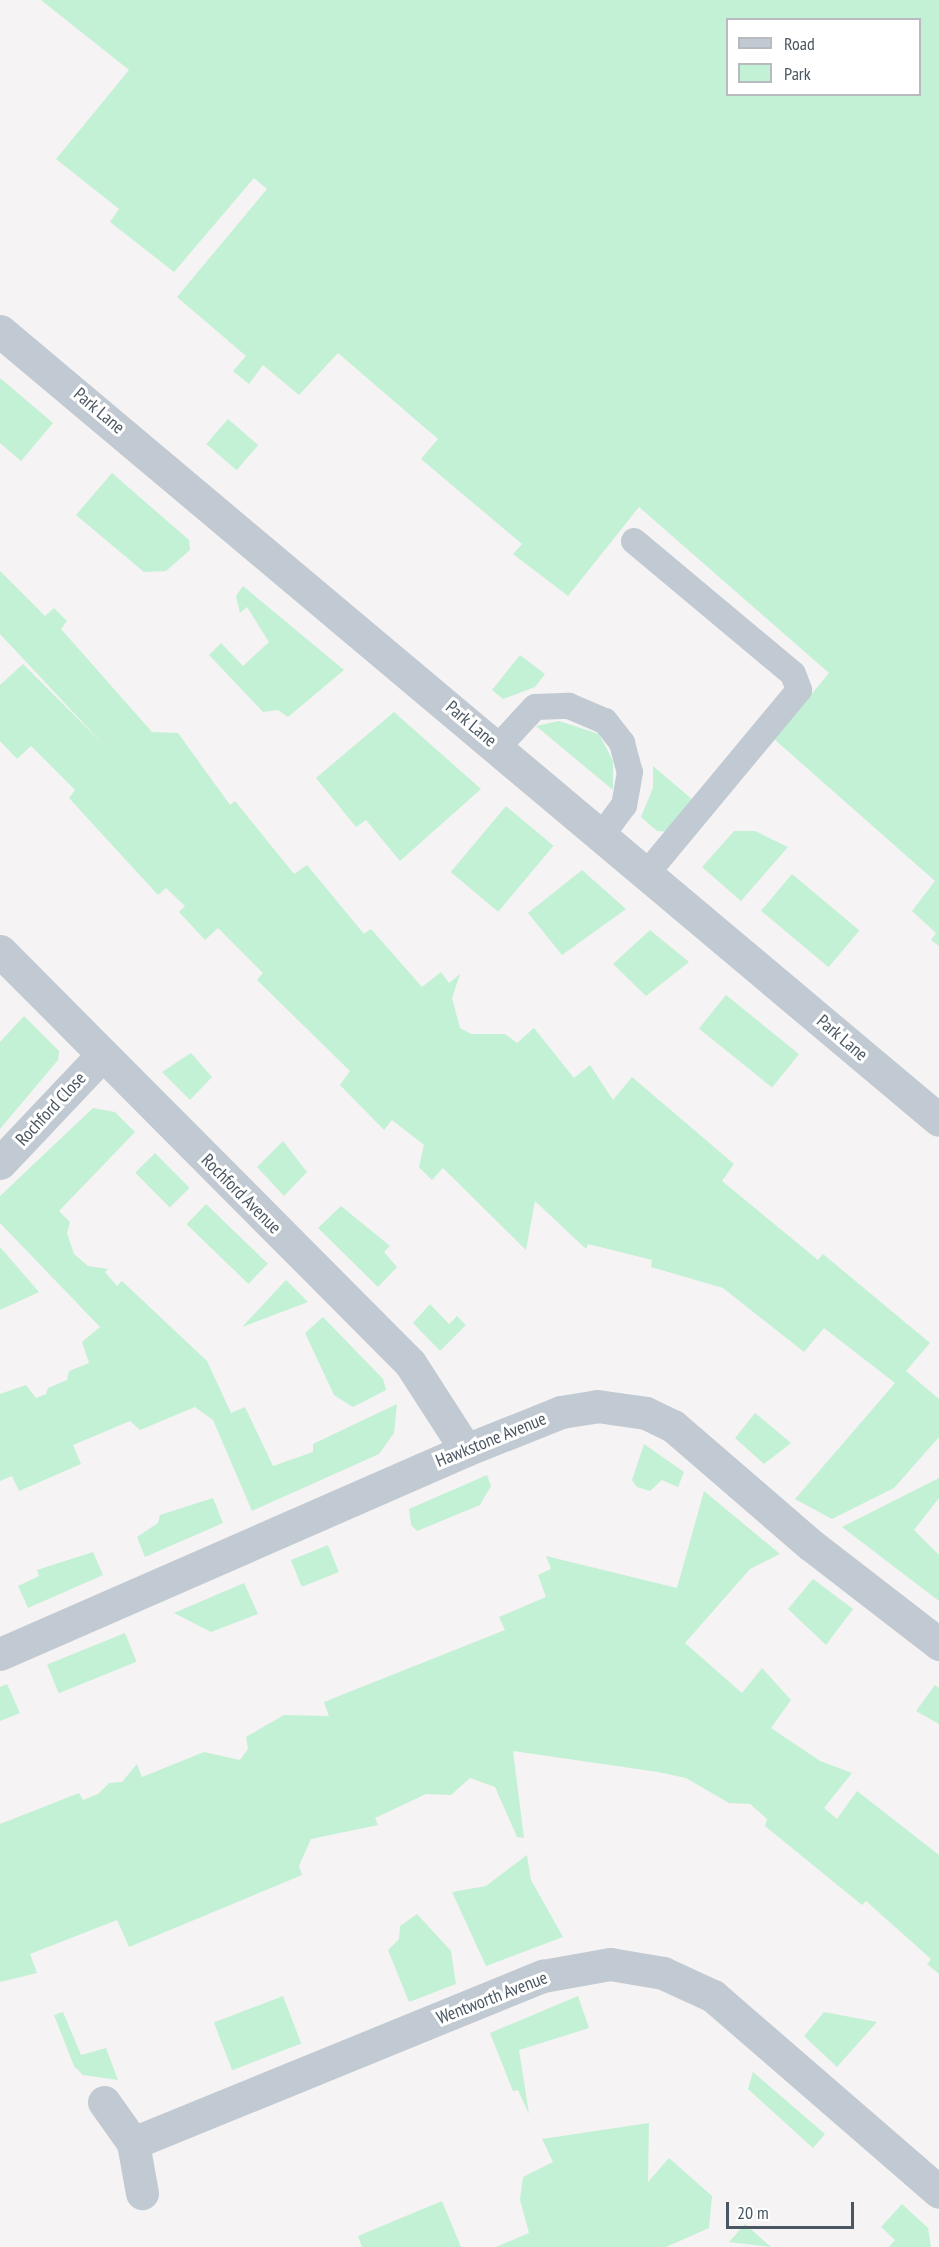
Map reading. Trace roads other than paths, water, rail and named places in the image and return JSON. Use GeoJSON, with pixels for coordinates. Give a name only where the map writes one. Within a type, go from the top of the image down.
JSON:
{"type":"FeatureCollection","features":[{"type":"Feature","properties":{"kind":"street","name":"Park Lane"},"geometry":{"type":"LineString","coordinates":[[0,331],[498,747],[939,1120]]}},
{"type":"Feature","properties":{"kind":"street","name":"Rochford Avenue"},"geometry":{"type":"LineString","coordinates":[[0,951],[410,1363],[466,1450]]}},
{"type":"Feature","properties":{"kind":"street","name":"Rochford Close"},"geometry":{"type":"LineString","coordinates":[[0,1163],[102,1055]]}},
{"type":"Feature","properties":{"kind":"street","name":"Hawkstone Avenue"},"geometry":{"type":"LineString","coordinates":[[0,1654],[466,1450],[570,1409],[615,1407],[646,1413],[701,1447],[811,1545],[939,1644]]}},
{"type":"Feature","properties":{"kind":"street","name":"Wentworth Avenue"},"geometry":{"type":"LineString","coordinates":[[133,2142],[543,1976],[610,1964],[663,1973],[713,1996],[939,2192]]}},
{"type":"Feature","properties":{"kind":"street"},"geometry":{"type":"LineString","coordinates":[[104,2102],[133,2142],[142,2193]]}},
{"type":"Feature","properties":{"kind":"lane"},"geometry":{"type":"LineString","coordinates":[[634,542],[793,674],[799,690],[647,873]]}},
{"type":"Feature","properties":{"kind":"lane"},"geometry":{"type":"LineString","coordinates":[[498,747],[535,707],[570,706],[605,721],[622,743],[630,772],[624,805],[602,836]]}}]}
